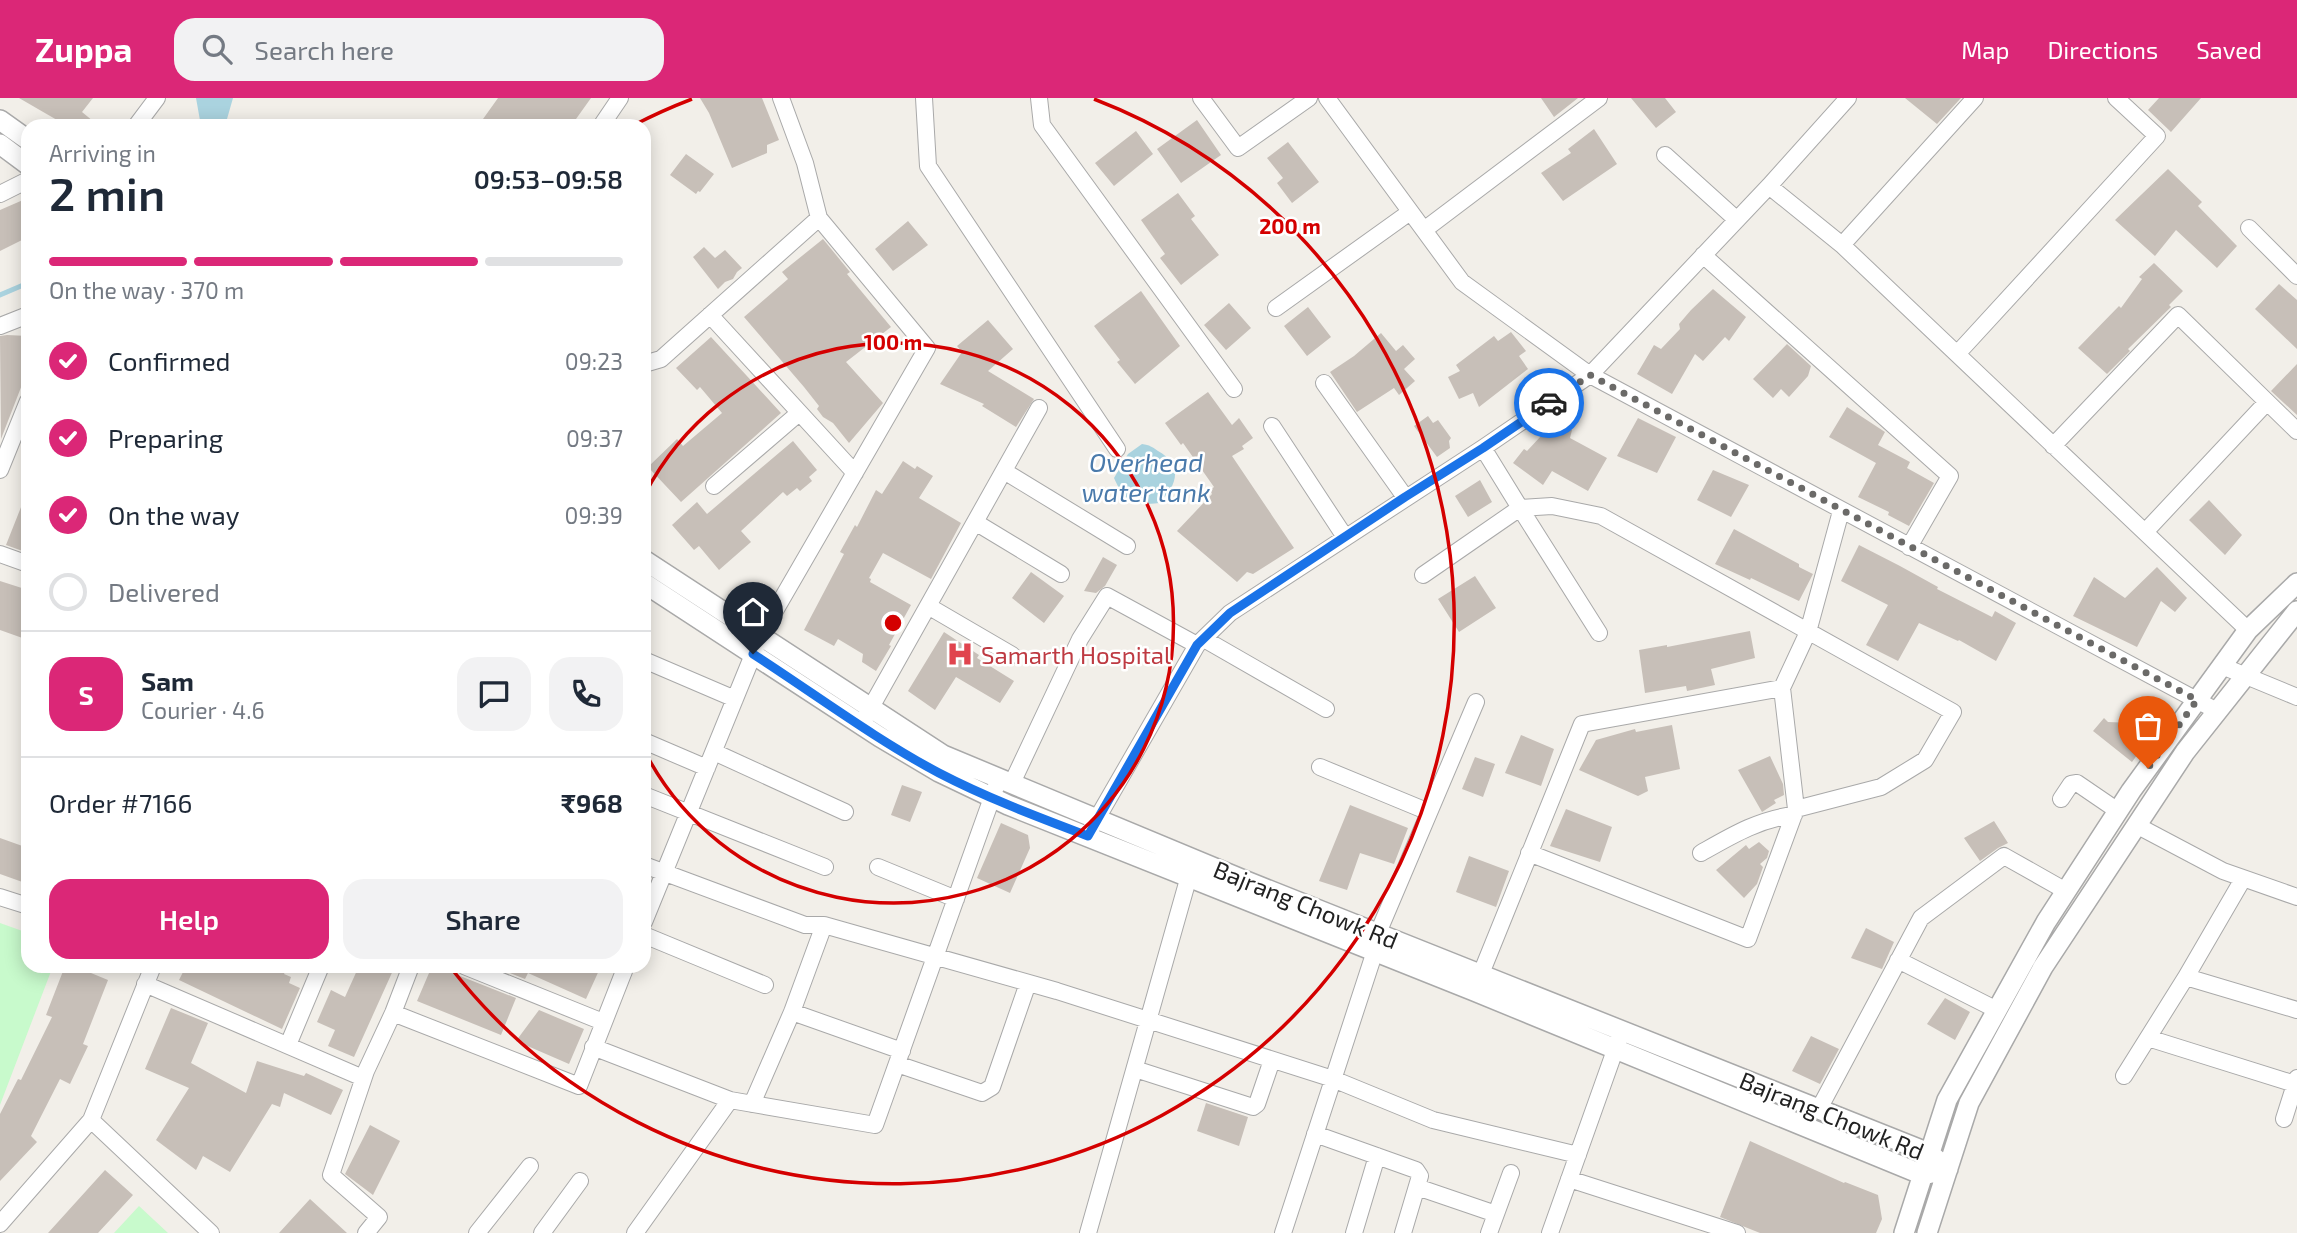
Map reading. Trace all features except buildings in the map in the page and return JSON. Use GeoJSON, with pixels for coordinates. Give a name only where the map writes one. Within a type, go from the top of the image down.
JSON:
{"type":"FeatureCollection","features":[{"type":"Feature","properties":{"kind":"street"},"geometry":{"type":"LineString","coordinates":[[141,119],[157,98]]}},
{"type":"Feature","properties":{"kind":"street"},"geometry":{"type":"LineString","coordinates":[[606,119],[620,98]]}},
{"type":"Feature","properties":{"kind":"street"},"geometry":{"type":"LineString","coordinates":[[651,905],[761,635],[927,348],[820,218],[805,163],[781,98]]}},
{"type":"Feature","properties":{"kind":"street"},"geometry":{"type":"LineString","coordinates":[[923,98],[928,166],[1117,449]]}},
{"type":"Feature","properties":{"kind":"street"},"geometry":{"type":"LineString","coordinates":[[1039,98],[1042,125],[1234,389]]}},
{"type":"Feature","properties":{"kind":"street"},"geometry":{"type":"LineString","coordinates":[[1200,98],[1238,148],[1309,98]]}},
{"type":"Feature","properties":{"kind":"street"},"geometry":{"type":"LineString","coordinates":[[1327,98],[1462,282],[1590,375],[2217,711]]}},
{"type":"Feature","properties":{"kind":"street"},"geometry":{"type":"LineString","coordinates":[[1424,230],[1599,98]]}},
{"type":"Feature","properties":{"kind":"street"},"geometry":{"type":"LineString","coordinates":[[1092,827],[1201,642],[1230,613],[1590,375],[1769,186],[1848,98]]}},
{"type":"Feature","properties":{"kind":"street"},"geometry":{"type":"LineString","coordinates":[[1842,245],[1975,98]]}},
{"type":"Feature","properties":{"kind":"street"},"geometry":{"type":"LineString","coordinates":[[1957,354],[2157,136],[2116,98]]}},
{"type":"Feature","properties":{"kind":"street"},"geometry":{"type":"LineString","coordinates":[[0,120],[21,135]]}},
{"type":"Feature","properties":{"kind":"street"},"geometry":{"type":"LineString","coordinates":[[0,144],[21,160]]}},
{"type":"Feature","properties":{"kind":"street"},"geometry":{"type":"LineString","coordinates":[[1665,155],[1737,220]]}},
{"type":"Feature","properties":{"kind":"street"},"geometry":{"type":"LineString","coordinates":[[0,194],[21,184]]}},
{"type":"Feature","properties":{"kind":"street"},"geometry":{"type":"LineString","coordinates":[[1769,186],[1842,245],[2248,630]]}},
{"type":"Feature","properties":{"kind":"street"},"geometry":{"type":"LineString","coordinates":[[1276,308],[1410,212]]}},
{"type":"Feature","properties":{"kind":"street"},"geometry":{"type":"LineString","coordinates":[[651,362],[661,359],[820,218]]}},
{"type":"Feature","properties":{"kind":"street"},"geometry":{"type":"LineString","coordinates":[[2249,229],[2297,276]]}},
{"type":"Feature","properties":{"kind":"street"},"geometry":{"type":"LineString","coordinates":[[1703,255],[1950,477],[1909,547]]}},
{"type":"Feature","properties":{"kind":"street"},"geometry":{"type":"LineString","coordinates":[[710,315],[855,474]]}},
{"type":"Feature","properties":{"kind":"street"},"geometry":{"type":"LineString","coordinates":[[2053,446],[2178,315],[2297,431]]}},
{"type":"Feature","properties":{"kind":"street"},"geometry":{"type":"LineString","coordinates":[[0,326],[21,318]]}},
{"type":"Feature","properties":{"kind":"street"},"geometry":{"type":"LineString","coordinates":[[1324,383],[1405,497]]}},
{"type":"Feature","properties":{"kind":"street"},"geometry":{"type":"LineString","coordinates":[[2144,532],[2267,402]]}},
{"type":"Feature","properties":{"kind":"street"},"geometry":{"type":"LineString","coordinates":[[861,725],[1039,408]]}},
{"type":"Feature","properties":{"kind":"street"},"geometry":{"type":"LineString","coordinates":[[714,486],[799,412]]}},
{"type":"Feature","properties":{"kind":"street"},"geometry":{"type":"LineString","coordinates":[[0,470],[21,418]]}},
{"type":"Feature","properties":{"kind":"street"},"geometry":{"type":"LineString","coordinates":[[1272,426],[1345,537]]}},
{"type":"Feature","properties":{"kind":"street"},"geometry":{"type":"LineString","coordinates":[[1483,448],[1600,633]]}},
{"type":"Feature","properties":{"kind":"street"},"geometry":{"type":"LineString","coordinates":[[1004,471],[1127,546]]}},
{"type":"Feature","properties":{"kind":"street"},"geometry":{"type":"LineString","coordinates":[[1423,575],[1520,508],[1552,506],[1601,516],[1953,712],[1925,760],[1881,787],[1774,817],[1750,826],[1701,853]]}},
{"type":"Feature","properties":{"kind":"street"},"geometry":{"type":"LineString","coordinates":[[1529,853],[1748,939],[1795,812],[1782,688],[1808,632],[1841,511]]}},
{"type":"Feature","properties":{"kind":"street"},"geometry":{"type":"LineString","coordinates":[[975,522],[1061,573]]}},
{"type":"Feature","properties":{"kind":"street"},"geometry":{"type":"LineString","coordinates":[[0,554],[21,562]]}},
{"type":"Feature","properties":{"kind":"street","name":"Bajrang Chowk Rd"},"geometry":{"type":"LineString","coordinates":[[651,564],[943,755],[1005,781],[1189,876],[1376,942]]}},
{"type":"Feature","properties":{"kind":"street"},"geometry":{"type":"LineString","coordinates":[[1904,1233],[1947,1100],[2066,891],[2119,811],[2248,630],[2297,583]]}},
{"type":"Feature","properties":{"kind":"street","name":"Bajrang Chowk Rd"},"geometry":{"type":"LineString","coordinates":[[651,588],[861,725],[939,772],[992,798],[1092,827],[1477,982],[1619,1040],[1923,1175],[1948,1169]]}},
{"type":"Feature","properties":{"kind":"street"},"geometry":{"type":"LineString","coordinates":[[593,1046],[730,1100],[875,1125],[992,798],[1005,781],[1080,639],[1107,596],[1201,642],[1326,709]]}},
{"type":"Feature","properties":{"kind":"street"},"geometry":{"type":"LineString","coordinates":[[928,606],[1012,655]]}},
{"type":"Feature","properties":{"kind":"street"},"geometry":{"type":"LineString","coordinates":[[1927,1233],[1969,1103],[2043,967],[2185,752],[2297,611]]}},
{"type":"Feature","properties":{"kind":"street"},"geometry":{"type":"LineString","coordinates":[[651,663],[735,699]]}},
{"type":"Feature","properties":{"kind":"street"},"geometry":{"type":"LineString","coordinates":[[2222,666],[2297,697]]}},
{"type":"Feature","properties":{"kind":"street"},"geometry":{"type":"LineString","coordinates":[[1477,982],[1582,724],[1782,688]]}},
{"type":"Feature","properties":{"kind":"street"},"geometry":{"type":"LineString","coordinates":[[1283,1233],[1376,942],[1476,702]]}},
{"type":"Feature","properties":{"kind":"street"},"geometry":{"type":"LineString","coordinates":[[651,744],[707,768]]}},
{"type":"Feature","properties":{"kind":"street"},"geometry":{"type":"LineString","coordinates":[[714,752],[845,812]]}},
{"type":"Feature","properties":{"kind":"street"},"geometry":{"type":"LineString","coordinates":[[1320,767],[1429,812]]}},
{"type":"Feature","properties":{"kind":"street"},"geometry":{"type":"LineString","coordinates":[[2061,799],[2071,784],[2077,783],[2119,811]]}},
{"type":"Feature","properties":{"kind":"street"},"geometry":{"type":"LineString","coordinates":[[651,799],[825,867]]}},
{"type":"Feature","properties":{"kind":"street"},"geometry":{"type":"LineString","coordinates":[[2136,825],[2243,879],[2297,897]]}},
{"type":"Feature","properties":{"kind":"street"},"geometry":{"type":"LineString","coordinates":[[1819,1109],[1921,918],[2004,856],[2066,891]]}},
{"type":"Feature","properties":{"kind":"street"},"geometry":{"type":"LineString","coordinates":[[878,867],[956,900]]}},
{"type":"Feature","properties":{"kind":"street"},"geometry":{"type":"LineString","coordinates":[[651,868],[805,925],[824,925],[1028,983],[1333,1079],[1433,1120],[1578,1155]]}},
{"type":"Feature","properties":{"kind":"street"},"geometry":{"type":"LineString","coordinates":[[1088,1233],[1189,876]]}},
{"type":"Feature","properties":{"kind":"street"},"geometry":{"type":"LineString","coordinates":[[2124,1076],[2243,879]]}},
{"type":"Feature","properties":{"kind":"street"},"geometry":{"type":"LineString","coordinates":[[0,897],[21,904]]}},
{"type":"Feature","properties":{"kind":"street"},"geometry":{"type":"LineString","coordinates":[[752,1104],[792,1012],[824,925]]}},
{"type":"Feature","properties":{"kind":"street"},"geometry":{"type":"LineString","coordinates":[[651,938],[765,985]]}},
{"type":"Feature","properties":{"kind":"street"},"geometry":{"type":"LineString","coordinates":[[1898,960],[1997,1010]]}},
{"type":"Feature","properties":{"kind":"street"},"geometry":{"type":"LineString","coordinates":[[0,1224],[90,1120],[150,973]]}},
{"type":"Feature","properties":{"kind":"street"},"geometry":{"type":"LineString","coordinates":[[288,1045],[318,973]]}},
{"type":"Feature","properties":{"kind":"street"},"geometry":{"type":"LineString","coordinates":[[366,1233],[379,1217],[331,1175],[363,1078],[408,973]]}},
{"type":"Feature","properties":{"kind":"street"},"geometry":{"type":"LineString","coordinates":[[481,973],[603,1022]]}},
{"type":"Feature","properties":{"kind":"street"},"geometry":{"type":"LineString","coordinates":[[393,1013],[579,1087],[623,973]]}},
{"type":"Feature","properties":{"kind":"street"},"geometry":{"type":"LineString","coordinates":[[2186,977],[2297,1010]]}},
{"type":"Feature","properties":{"kind":"street"},"geometry":{"type":"LineString","coordinates":[[792,1012],[982,1093],[992,1087],[1028,983]]}},
{"type":"Feature","properties":{"kind":"street"},"geometry":{"type":"LineString","coordinates":[[145,984],[363,1078]]}},
{"type":"Feature","properties":{"kind":"street"},"geometry":{"type":"LineString","coordinates":[[2148,1038],[2296,1081],[2284,1119]]}},
{"type":"Feature","properties":{"kind":"street"},"geometry":{"type":"LineString","coordinates":[[1550,1233],[1619,1040]]}},
{"type":"Feature","properties":{"kind":"street","name":"Bajrang Chowk Rd"},"geometry":{"type":"LineString","coordinates":[[1619,1040],[1819,1109],[1929,1153],[1948,1169]]}},
{"type":"Feature","properties":{"kind":"street"},"geometry":{"type":"LineString","coordinates":[[1135,1069],[1253,1107],[1257,1104],[1272,1060]]}},
{"type":"Feature","properties":{"kind":"street"},"geometry":{"type":"LineString","coordinates":[[635,1233],[730,1100]]}},
{"type":"Feature","properties":{"kind":"street"},"geometry":{"type":"LineString","coordinates":[[90,1120],[211,1233]]}},
{"type":"Feature","properties":{"kind":"street"},"geometry":{"type":"LineString","coordinates":[[1315,1133],[1416,1170],[1420,1177],[1403,1233]]}},
{"type":"Feature","properties":{"kind":"street"},"geometry":{"type":"LineString","coordinates":[[1354,1233],[1377,1156]]}},
{"type":"Feature","properties":{"kind":"street"},"geometry":{"type":"LineString","coordinates":[[477,1233],[530,1166]]}},
{"type":"Feature","properties":{"kind":"street"},"geometry":{"type":"LineString","coordinates":[[1489,1233],[1511,1173]]}},
{"type":"Feature","properties":{"kind":"street"},"geometry":{"type":"LineString","coordinates":[[1569,1179],[1737,1233]]}},
{"type":"Feature","properties":{"kind":"street"},"geometry":{"type":"LineString","coordinates":[[542,1233],[580,1181]]}},
{"type":"Feature","properties":{"kind":"street"},"geometry":{"type":"LineString","coordinates":[[1417,1187],[1496,1214]]}},
{"type":"Feature","properties":{"kind":"green space"},"geometry":{"type":"Polygon","coordinates":[[[0,923],[21,930],[21,973],[50,973],[0,1105],[0,923]]]}},
{"type":"Feature","properties":{"kind":"green space"},"geometry":{"type":"Polygon","coordinates":[[[139,1206],[168,1233],[114,1233],[139,1206]]]}},
{"type":"Feature","properties":{"kind":"water"},"geometry":{"type":"Polygon","coordinates":[[[196,98],[233,98],[227,119],[200,119],[196,98]]]}},
{"type":"Feature","properties":{"kind":"water","name":"Overhead water tank"},"geometry":{"type":"Polygon","coordinates":[[[1142,444],[1151,446],[1166,457],[1174,469],[1174,482],[1159,503],[1142,504],[1130,501],[1114,478],[1128,454],[1142,444]]]}},
{"type":"Feature","properties":{"kind":"waterway"},"geometry":{"type":"LineString","coordinates":[[0,295],[21,286]]}},
{"type":"Feature","properties":{"kind":"way so far"},"geometry":{"type":"LineString","coordinates":[[1549,403],[1590,375],[2197,700],[2148,768]]}},
{"type":"Feature","properties":{"kind":"place","name":"Samarth Hospital"},"geometry":{"type":"Point","coordinates":[960,654]}},
{"type":"Feature","properties":{"kind":"route"},"geometry":{"type":"LineString","coordinates":[[753,654],[939,772],[1008,805],[1088,836],[1197,645],[1230,613],[1549,403]]}}]}
